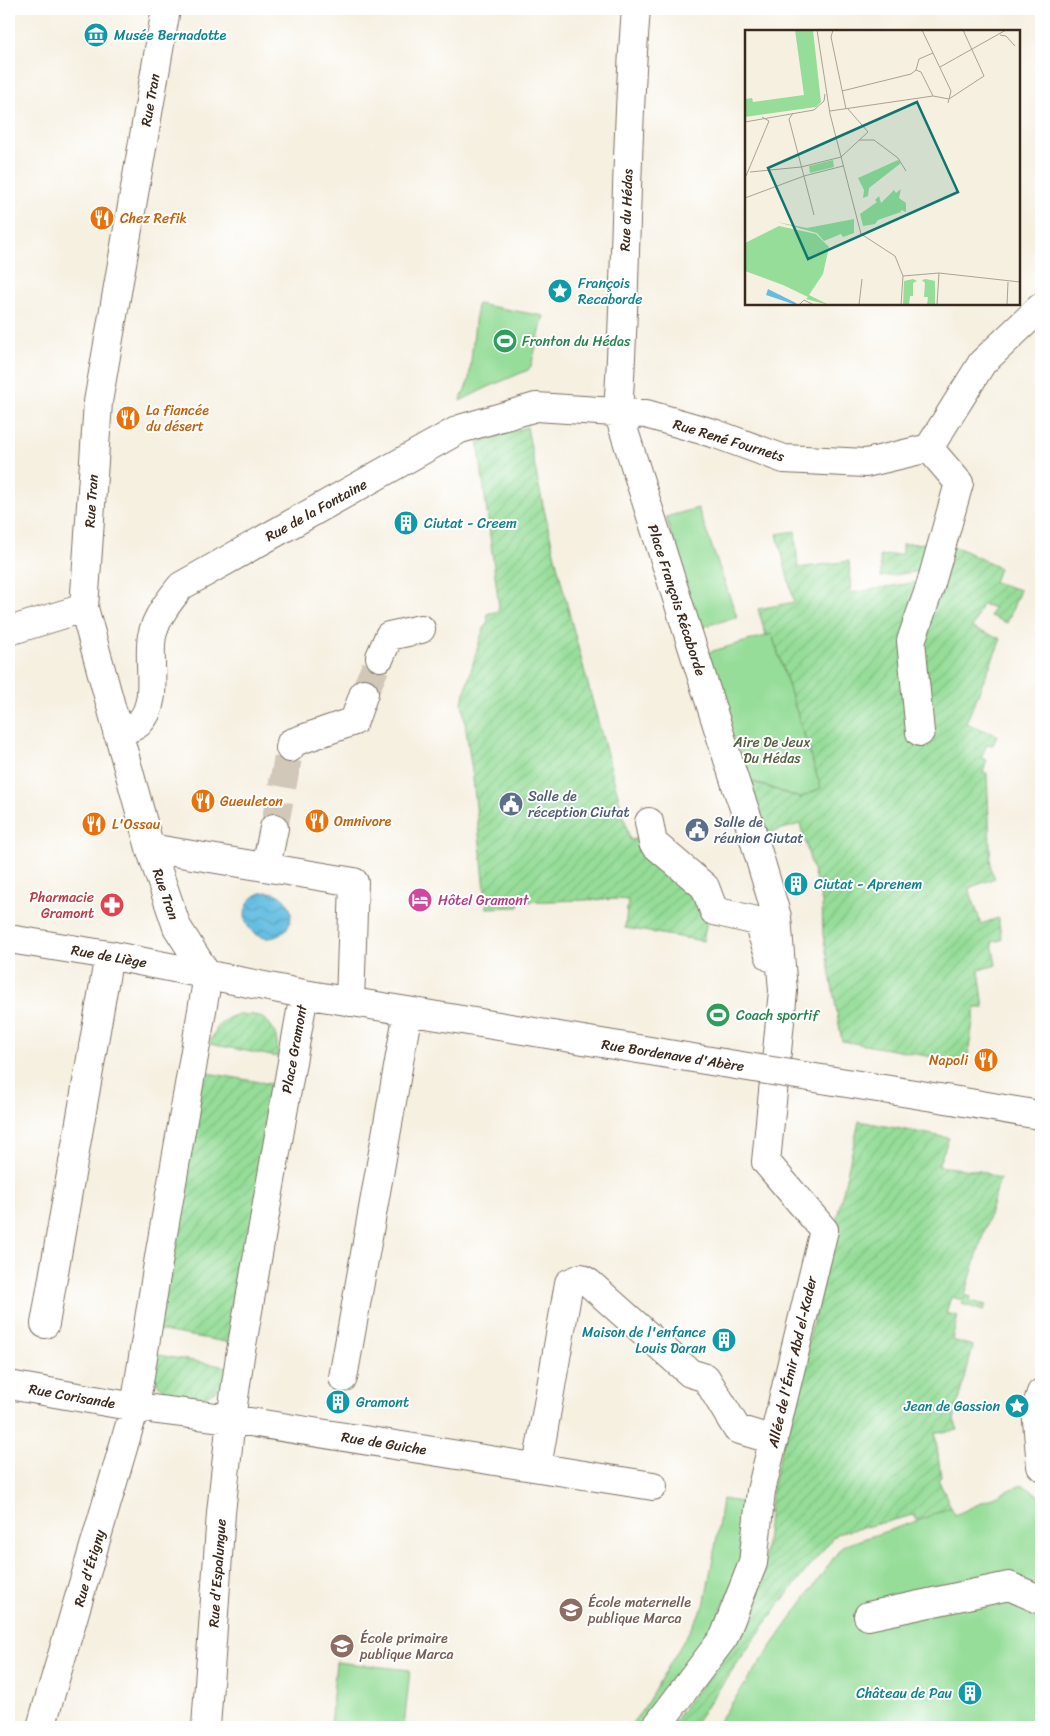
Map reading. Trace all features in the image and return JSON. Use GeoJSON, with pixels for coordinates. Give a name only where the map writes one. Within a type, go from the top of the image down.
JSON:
{"type":"FeatureCollection","features":[{"type":"Feature","properties":{"kind":"street","name":"Rue Tran"},"geometry":{"type":"LineString","coordinates":[[166,9],[98,402],[84,608],[150,848],[177,927],[208,976]]}},
{"type":"Feature","properties":{"kind":"street","name":"Rue du Hédas"},"geometry":{"type":"LineString","coordinates":[[618,412],[622,359],[629,130],[636,9]]}},
{"type":"Feature","properties":{"kind":"street"},"geometry":{"type":"LineString","coordinates":[[920,732],[911,641],[930,587],[959,483],[929,448],[982,363],[1041,307]]}},
{"type":"Feature","properties":{"kind":"street","name":"Rue de la Fontaine"},"geometry":{"type":"LineString","coordinates":[[118,732],[138,724],[148,709],[151,686],[152,636],[164,608],[181,586],[460,429],[536,407],[618,412]]}},
{"type":"Feature","properties":{"kind":"street","name":"Rue René Fournets"},"geometry":{"type":"LineString","coordinates":[[618,412],[646,414],[716,434],[784,459],[866,464],[929,448]]}},
{"type":"Feature","properties":{"kind":"street","name":"Place François Récaborde"},"geometry":{"type":"LineString","coordinates":[[618,412],[749,822],[777,917],[783,991]]}},
{"type":"Feature","properties":{"kind":"street"},"geometry":{"type":"LineString","coordinates":[[9,631],[84,608]]}},
{"type":"Feature","properties":{"kind":"street"},"geometry":{"type":"LineString","coordinates":[[380,657],[389,636],[421,629]]}},
{"type":"Feature","properties":{"kind":"street"},"geometry":{"type":"LineString","coordinates":[[290,748],[291,743],[354,721],[364,693]]}},
{"type":"Feature","properties":{"kind":"street"},"geometry":{"type":"LineString","coordinates":[[648,822],[653,843],[705,887],[714,911],[758,921],[783,991]]}},
{"type":"Feature","properties":{"kind":"street"},"geometry":{"type":"LineString","coordinates":[[266,867],[274,828]]}},
{"type":"Feature","properties":{"kind":"street"},"geometry":{"type":"LineString","coordinates":[[150,848],[354,882],[350,1002]]}},
{"type":"Feature","properties":{"kind":"street","name":"Rue de Liège"},"geometry":{"type":"LineString","coordinates":[[9,939],[109,955],[208,976]]}},
{"type":"Feature","properties":{"kind":"street"},"geometry":{"type":"LineString","coordinates":[[45,1324],[109,955]]}},
{"type":"Feature","properties":{"kind":"street"},"geometry":{"type":"LineString","coordinates":[[208,976],[157,1266],[135,1408],[231,1419]]}},
{"type":"Feature","properties":{"kind":"street","name":"Place Gramont"},"geometry":{"type":"LineString","coordinates":[[208,976],[304,994],[240,1356],[231,1419]]}},
{"type":"Feature","properties":{"kind":"street","name":"Allée de l'Émir Abd el-Kader"},"geometry":{"type":"LineString","coordinates":[[656,1727],[724,1636],[753,1563],[761,1491],[824,1230],[766,1162],[783,991]]}},
{"type":"Feature","properties":{"kind":"street","name":"Rue Bordenave d'Abère"},"geometry":{"type":"LineString","coordinates":[[304,994],[1041,1114]]}},
{"type":"Feature","properties":{"kind":"street"},"geometry":{"type":"LineString","coordinates":[[343,1378],[408,1011]]}},
{"type":"Feature","properties":{"kind":"street"},"geometry":{"type":"LineString","coordinates":[[537,1467],[570,1283],[581,1278],[590,1283],[690,1373],[706,1378],[737,1429],[774,1440]]}},
{"type":"Feature","properties":{"kind":"street","name":"Rue Corisande"},"geometry":{"type":"LineString","coordinates":[[9,1385],[135,1408]]}},
{"type":"Feature","properties":{"kind":"street"},"geometry":{"type":"LineString","coordinates":[[1041,1393],[1036,1409],[1041,1466]]}},
{"type":"Feature","properties":{"kind":"street","name":"Rue d'Étigny"},"geometry":{"type":"LineString","coordinates":[[41,1727],[135,1408]]}},
{"type":"Feature","properties":{"kind":"street","name":"Rue de Guiche"},"geometry":{"type":"LineString","coordinates":[[231,1419],[653,1486]]}},
{"type":"Feature","properties":{"kind":"street","name":"Rue d'Espalungue"},"geometry":{"type":"LineString","coordinates":[[206,1727],[221,1513],[231,1419]]}},
{"type":"Feature","properties":{"kind":"street"},"geometry":{"type":"LineString","coordinates":[[868,1616],[1009,1586],[1041,1600]]}},
{"type":"Feature","properties":{"kind":"green space","name":"Fronton du Hédas"},"geometry":{"type":"Polygon","coordinates":[[[477,304],[544,316],[531,366],[528,370],[460,401],[469,380],[477,304]]]}},
{"type":"Feature","properties":{"kind":"green space"},"geometry":{"type":"Polygon","coordinates":[[[527,427],[549,531],[588,686],[630,840],[646,837],[709,911],[703,941],[625,928],[628,900],[519,902],[519,907],[487,908],[473,779],[462,702],[481,636],[488,620],[487,614],[498,611],[499,607],[478,442],[527,427]]]}},
{"type":"Feature","properties":{"kind":"green space"},"geometry":{"type":"Polygon","coordinates":[[[698,508],[737,617],[698,628],[666,517],[698,508]]]}},
{"type":"Feature","properties":{"kind":"green space"},"geometry":{"type":"Polygon","coordinates":[[[795,531],[798,568],[849,561],[851,593],[922,581],[926,570],[881,577],[880,556],[902,554],[902,544],[935,543],[961,549],[999,568],[994,582],[1020,590],[1007,623],[990,616],[994,608],[982,604],[972,628],[1001,639],[966,723],[997,735],[993,745],[987,744],[981,758],[987,760],[983,773],[987,773],[991,870],[995,878],[969,888],[981,924],[998,918],[1002,940],[992,942],[996,965],[979,970],[984,1008],[975,1008],[967,1063],[842,1041],[823,935],[822,902],[800,824],[765,834],[749,781],[800,798],[821,788],[772,634],[766,635],[758,609],[794,602],[777,534],[795,531]]]}},
{"type":"Feature","properties":{"kind":"green space","name":"Aire De Jeux Du Hédas"},"geometry":{"type":"Polygon","coordinates":[[[772,634],[821,788],[800,798],[743,778],[706,653],[772,634]]]}},
{"type":"Feature","properties":{"kind":"green space"},"geometry":{"type":"Polygon","coordinates":[[[241,1014],[258,1016],[272,1027],[277,1045],[277,1057],[210,1044],[217,1028],[225,1020],[241,1014]]]}},
{"type":"Feature","properties":{"kind":"green space"},"geometry":{"type":"Polygon","coordinates":[[[202,1072],[277,1085],[232,1343],[157,1330],[202,1072]]]}},
{"type":"Feature","properties":{"kind":"green space"},"geometry":{"type":"Polygon","coordinates":[[[859,1121],[949,1138],[938,1166],[980,1171],[1000,1179],[965,1295],[971,1297],[970,1301],[986,1305],[983,1311],[962,1304],[963,1300],[951,1297],[946,1313],[958,1316],[952,1340],[973,1346],[954,1420],[958,1430],[935,1433],[941,1477],[938,1479],[951,1507],[917,1521],[914,1515],[836,1534],[780,1603],[692,1727],[670,1727],[752,1614],[763,1569],[772,1488],[818,1301],[859,1121]]]}},
{"type":"Feature","properties":{"kind":"green space"},"geometry":{"type":"Polygon","coordinates":[[[153,1354],[228,1367],[223,1382],[208,1395],[199,1398],[179,1398],[170,1395],[156,1381],[153,1368],[153,1354]]]}},
{"type":"Feature","properties":{"kind":"green space"},"geometry":{"type":"Polygon","coordinates":[[[1022,1484],[1041,1497],[1041,1727],[715,1727],[842,1546],[917,1521],[951,1507],[955,1515],[1022,1484]]]}},
{"type":"Feature","properties":{"kind":"green space"},"geometry":{"type":"Polygon","coordinates":[[[722,1499],[753,1504],[747,1547],[706,1647],[643,1727],[629,1727],[644,1708],[704,1606],[722,1499]]]}},
{"type":"Feature","properties":{"kind":"green space"},"geometry":{"type":"Polygon","coordinates":[[[336,1662],[410,1670],[404,1727],[330,1727],[336,1662]]]}},
{"type":"Feature","properties":{"kind":"water"},"geometry":{"type":"Polygon","coordinates":[[[273,892],[277,893],[287,902],[290,906],[290,924],[281,934],[273,938],[263,938],[255,934],[246,924],[245,910],[249,902],[259,893],[273,892]]]}},
{"type":"Feature","properties":{"kind":"tunnel"},"geometry":{"type":"LineString","coordinates":[[364,693],[380,657]]}},
{"type":"Feature","properties":{"kind":"tunnel"},"geometry":{"type":"LineString","coordinates":[[274,828],[290,748]]}},
{"type":"Feature","properties":{"kind":"place","name":"Musée Bernadotte"},"geometry":{"type":"Point","coordinates":[96,35]}},
{"type":"Feature","properties":{"kind":"place","name":"Chez Refik"},"geometry":{"type":"Point","coordinates":[102,218]}},
{"type":"Feature","properties":{"kind":"place","name":"François Recaborde"},"geometry":{"type":"Point","coordinates":[560,291]}},
{"type":"Feature","properties":{"kind":"place","name":"Fronton du Hédas"},"geometry":{"type":"Point","coordinates":[505,341]}},
{"type":"Feature","properties":{"kind":"place","name":"La fiancée du désert"},"geometry":{"type":"Point","coordinates":[128,418]}},
{"type":"Feature","properties":{"kind":"place","name":"Ciutat - Creem"},"geometry":{"type":"Point","coordinates":[406,523]}},
{"type":"Feature","properties":{"kind":"place","name":"Gueuleton"},"geometry":{"type":"Point","coordinates":[203,801]}},
{"type":"Feature","properties":{"kind":"place","name":"Salle de réception Ciutat"},"geometry":{"type":"Point","coordinates":[511,804]}},
{"type":"Feature","properties":{"kind":"place","name":"Omnivore"},"geometry":{"type":"Point","coordinates":[317,821]}},
{"type":"Feature","properties":{"kind":"place","name":"L'Ossau"},"geometry":{"type":"Point","coordinates":[94,824]}},
{"type":"Feature","properties":{"kind":"place","name":"Salle de réunion Ciutat"},"geometry":{"type":"Point","coordinates":[697,830]}},
{"type":"Feature","properties":{"kind":"place","name":"Ciutat - Aprenem"},"geometry":{"type":"Point","coordinates":[796,884]}},
{"type":"Feature","properties":{"kind":"place","name":"Hôtel Gramont"},"geometry":{"type":"Point","coordinates":[420,900]}},
{"type":"Feature","properties":{"kind":"place","name":"Pharmacie Gramont"},"geometry":{"type":"Point","coordinates":[112,905]}},
{"type":"Feature","properties":{"kind":"place","name":"Coach sportif"},"geometry":{"type":"Point","coordinates":[718,1015]}},
{"type":"Feature","properties":{"kind":"place","name":"Napoli"},"geometry":{"type":"Point","coordinates":[986,1060]}},
{"type":"Feature","properties":{"kind":"place","name":"Maison de l'enfance Louis Daran"},"geometry":{"type":"Point","coordinates":[724,1340]}},
{"type":"Feature","properties":{"kind":"place","name":"Gramont"},"geometry":{"type":"Point","coordinates":[338,1402]}},
{"type":"Feature","properties":{"kind":"place","name":"Jean de Gassion"},"geometry":{"type":"Point","coordinates":[1017,1406]}},
{"type":"Feature","properties":{"kind":"place","name":"École maternelle publique Marca"},"geometry":{"type":"Point","coordinates":[571,1610]}},
{"type":"Feature","properties":{"kind":"place","name":"École primaire publique Marca"},"geometry":{"type":"Point","coordinates":[342,1646]}},
{"type":"Feature","properties":{"kind":"place","name":"Château de Pau"},"geometry":{"type":"Point","coordinates":[970,1693]}}]}
